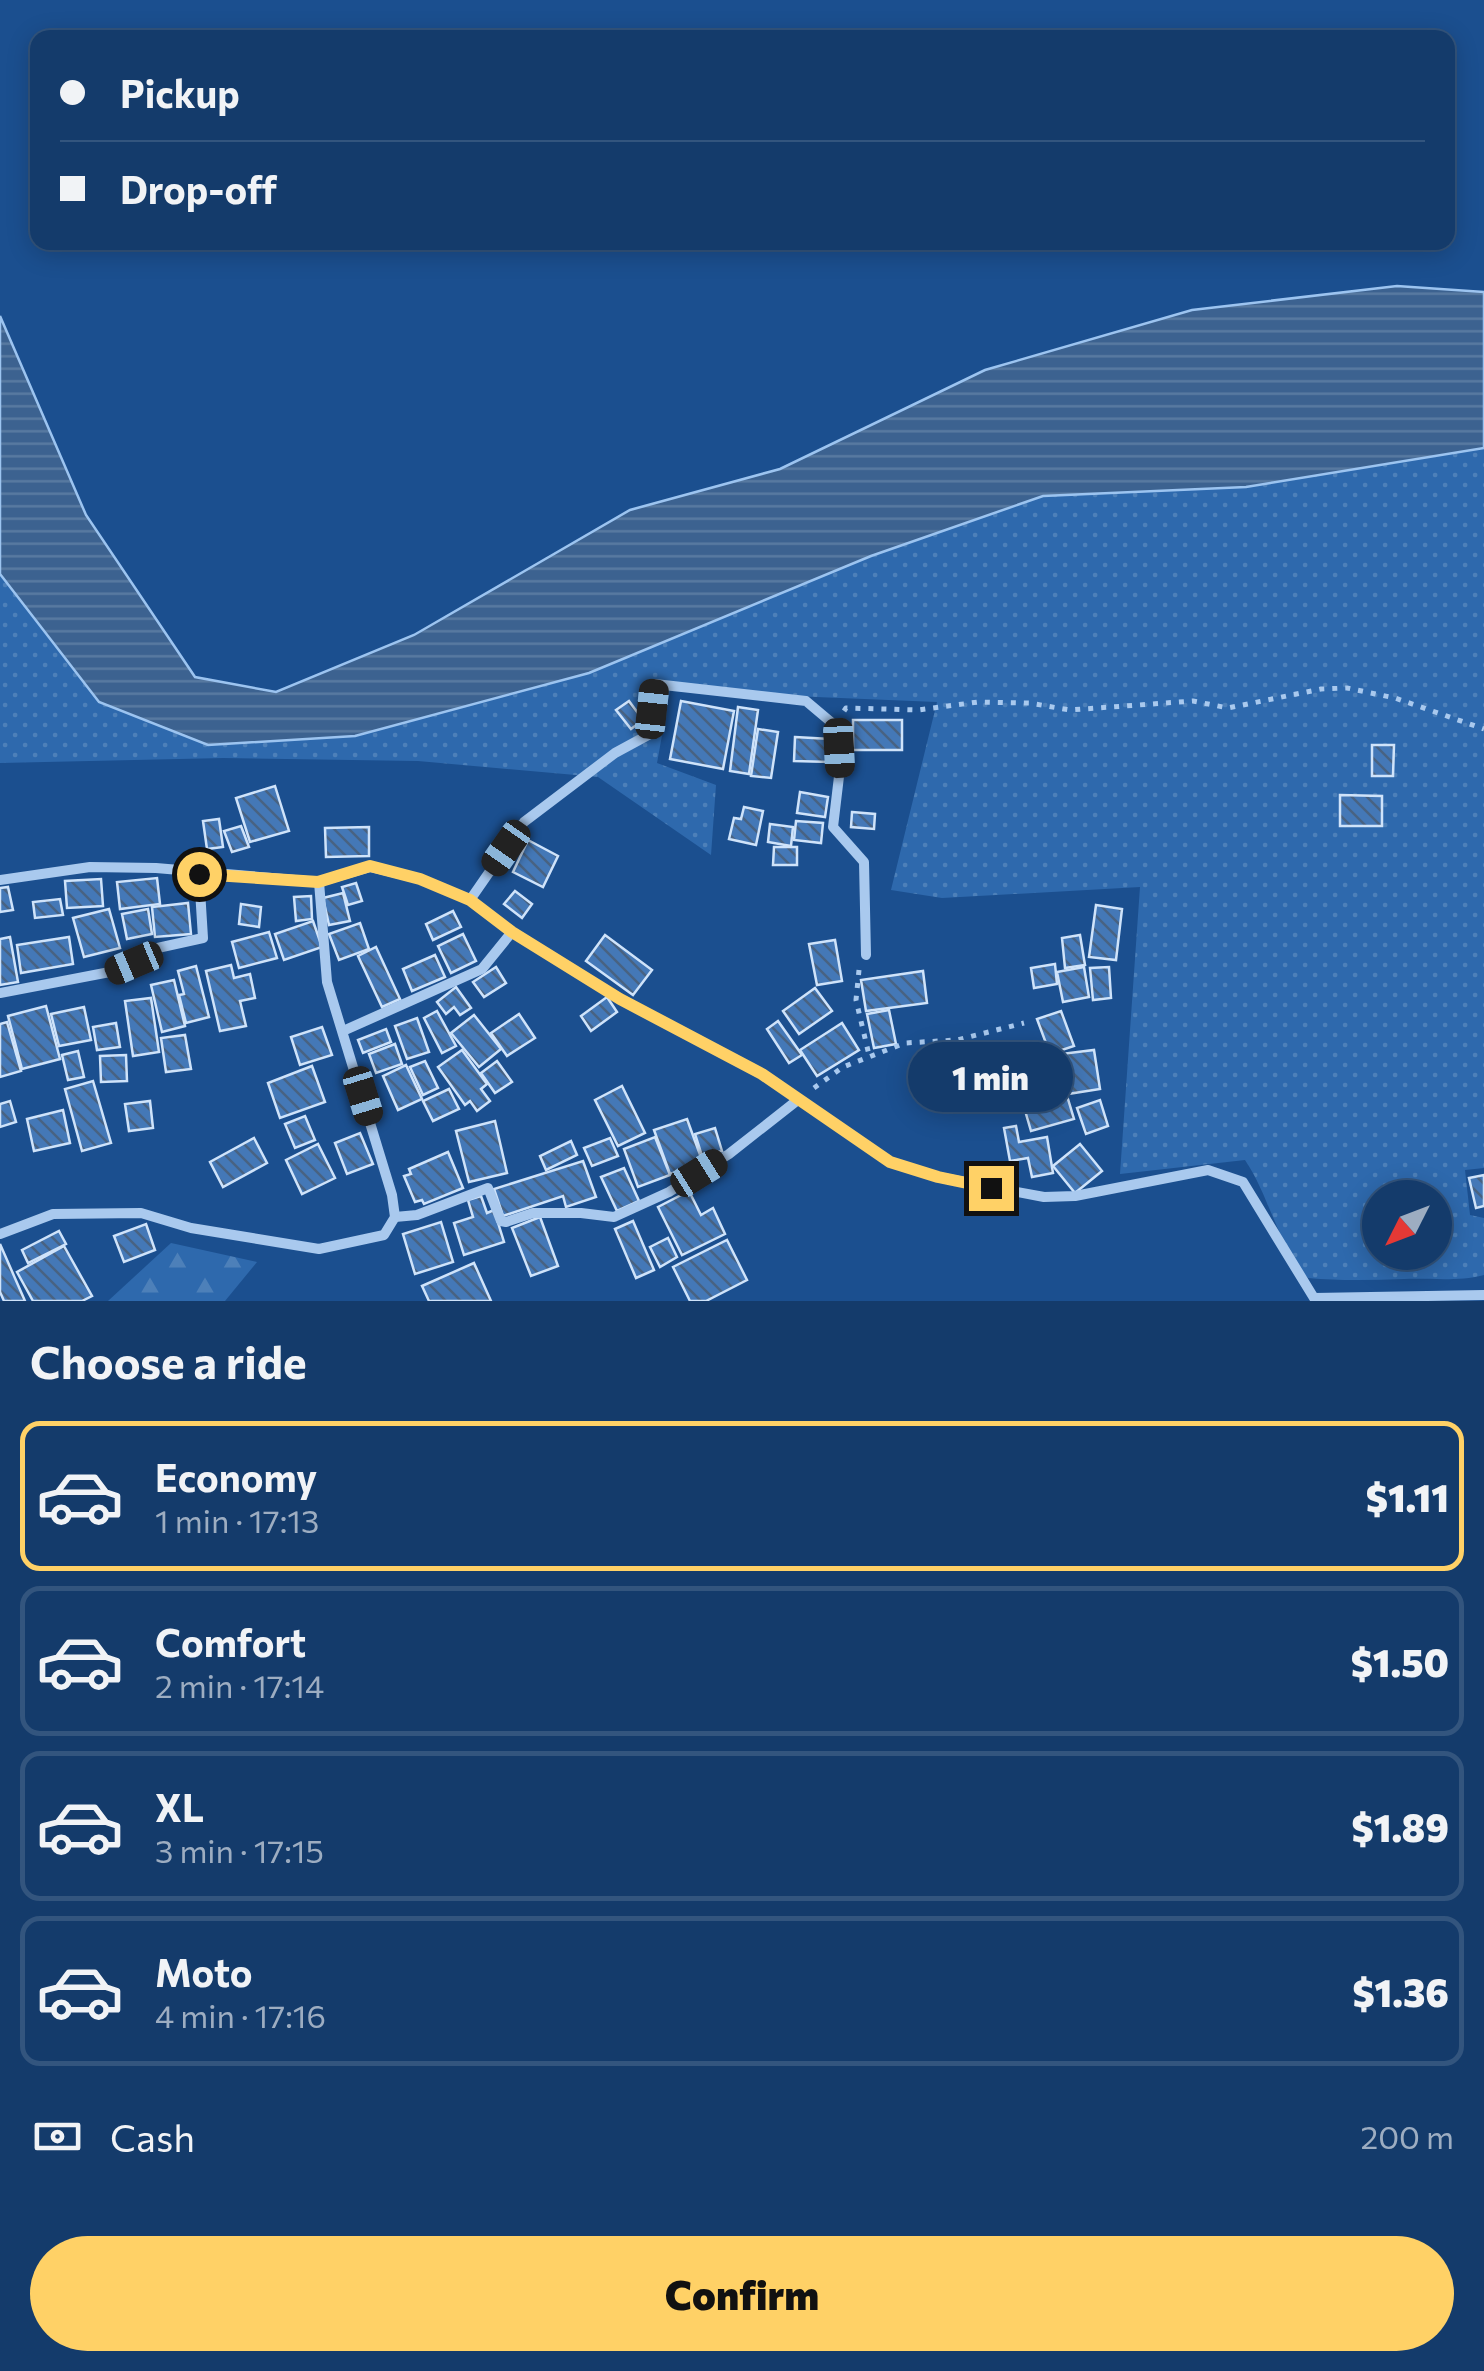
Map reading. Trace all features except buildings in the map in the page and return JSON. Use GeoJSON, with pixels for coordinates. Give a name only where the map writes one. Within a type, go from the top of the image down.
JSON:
{"type":"FeatureCollection","features":[{"type":"Feature","properties":{"kind":"street"},"geometry":{"type":"LineString","coordinates":[[470,900],[524,822],[615,753],[650,734],[655,684],[806,700],[838,728],[840,768],[833,827],[864,862],[866,955]]}},
{"type":"Feature","properties":{"kind":"street"},"geometry":{"type":"LineString","coordinates":[[0,880],[90,867],[156,868],[318,882],[370,866],[420,879],[470,900],[512,932],[620,999],[762,1074],[890,1162],[938,1177],[1044,1197],[1074,1196],[1208,1170],[1243,1182],[1314,1298],[1484,1295]]}},
{"type":"Feature","properties":{"kind":"street"},"geometry":{"type":"LineString","coordinates":[[0,993],[114,971],[153,949],[203,938],[199,874]]}},
{"type":"Feature","properties":{"kind":"street"},"geometry":{"type":"LineString","coordinates":[[0,1234],[54,1214],[142,1213],[191,1228],[319,1250],[384,1235],[396,1216],[327,982],[318,882]]}},
{"type":"Feature","properties":{"kind":"street"},"geometry":{"type":"LineString","coordinates":[[344,1031],[482,970],[512,932]]}},
{"type":"Feature","properties":{"kind":"street"},"geometry":{"type":"LineString","coordinates":[[396,1216],[417,1214],[488,1188],[501,1221],[533,1213],[614,1216],[669,1192],[714,1164],[799,1099]]}},
{"type":"Feature","properties":{"kind":"path"},"geometry":{"type":"LineString","coordinates":[[838,728],[846,708],[918,710],[978,702],[1029,703],[1070,710],[1193,702],[1228,708],[1321,689],[1347,688],[1395,698],[1484,728]]}},
{"type":"Feature","properties":{"kind":"path"},"geometry":{"type":"LineString","coordinates":[[866,955],[857,976],[856,1000],[869,1055]]}},
{"type":"Feature","properties":{"kind":"path"},"geometry":{"type":"LineString","coordinates":[[799,1099],[842,1068],[869,1055],[905,1043],[957,1040],[1024,1023]]}},
{"type":"Feature","properties":{"kind":"green space"},"geometry":{"type":"Polygon","coordinates":[[[1484,448],[1484,1168],[1465,1170],[1470,1215],[1484,1218],[1484,1275],[1444,1279],[1308,1278],[1297,1265],[1245,1160],[1120,1174],[1140,887],[942,898],[891,890],[937,702],[670,691],[657,763],[716,785],[711,855],[598,777],[418,761],[223,758],[0,763],[0,574],[99,702],[208,745],[355,736],[589,673],[871,556],[1043,496],[1247,487],[1484,448]]]}},
{"type":"Feature","properties":{"kind":"green space"},"geometry":{"type":"Polygon","coordinates":[[[171,1243],[257,1262],[225,1301],[108,1301],[171,1243]]]}},
{"type":"Feature","properties":{"kind":"shaded area"},"geometry":{"type":"Polygon","coordinates":[[[1397,286],[1484,292],[1484,448],[1246,487],[1043,496],[871,556],[589,673],[355,736],[208,745],[99,702],[0,574],[0,316],[86,515],[195,677],[276,692],[414,635],[630,510],[780,469],[985,370],[1192,310],[1397,286]]]}},
{"type":"Feature","properties":{"kind":"route"},"geometry":{"type":"LineString","coordinates":[[199,874],[318,882],[370,866],[420,879],[470,900],[512,932],[620,999],[762,1074],[890,1162],[991,1188]]}}]}
